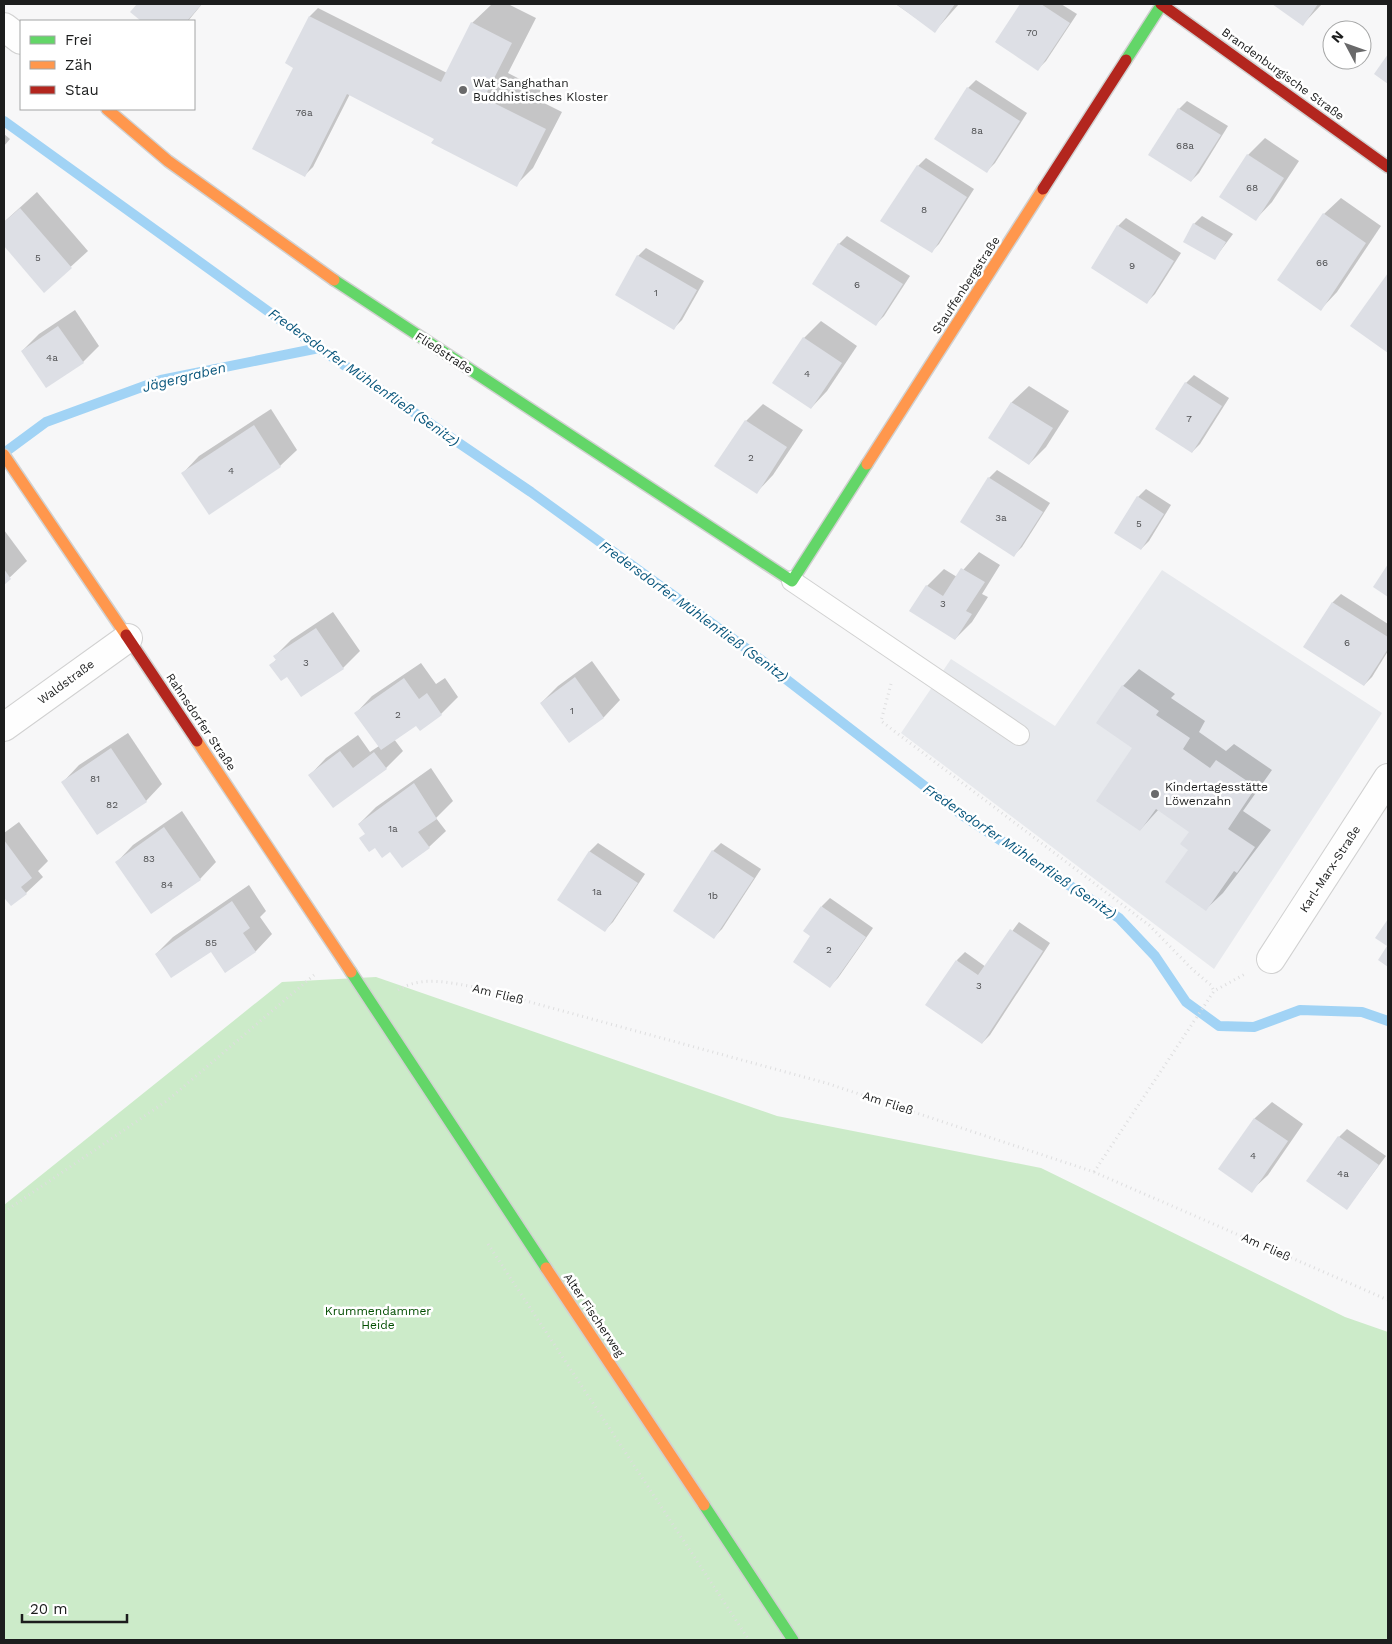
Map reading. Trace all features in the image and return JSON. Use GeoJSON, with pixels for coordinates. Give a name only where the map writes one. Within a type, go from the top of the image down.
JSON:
{"type":"FeatureCollection","features":[{"type":"Feature","properties":{"kind":"street","name":"Brandenburgische Straße"},"geometry":{"type":"LineString","coordinates":[[1162,4],[1388,167]]}},
{"type":"Feature","properties":{"kind":"street","name":"Stauffenbergstraße"},"geometry":{"type":"LineString","coordinates":[[792,581],[1162,4]]}},
{"type":"Feature","properties":{"kind":"street"},"geometry":{"type":"LineString","coordinates":[[4,26],[20,39]]}},
{"type":"Feature","properties":{"kind":"street","name":"Fließstraße"},"geometry":{"type":"LineString","coordinates":[[108,110],[168,161],[345,288],[792,581]]}},
{"type":"Feature","properties":{"kind":"street","name":"Rahnsdorfer Straße"},"geometry":{"type":"LineString","coordinates":[[6,459],[342,957],[372,1006]]}},
{"type":"Feature","properties":{"kind":"street","name":"Waldstraße"},"geometry":{"type":"LineString","coordinates":[[4,727],[128,638]]}},
{"type":"Feature","properties":{"kind":"street","name":"Karl-Marx-Straße"},"geometry":{"type":"LineString","coordinates":[[1271,960],[1388,778]]}},
{"type":"Feature","properties":{"kind":"street","name":"Alter Fischerweg"},"geometry":{"type":"LineString","coordinates":[[372,1006],[794,1640]]}},
{"type":"Feature","properties":{"kind":"lane"},"geometry":{"type":"LineString","coordinates":[[792,581],[1019,735]]}},
{"type":"Feature","properties":{"kind":"path"},"geometry":{"type":"LineString","coordinates":[[900,654],[881,721],[1149,925],[1193,970],[1211,985],[1214,991],[1094,1172]]}},
{"type":"Feature","properties":{"kind":"path"},"geometry":{"type":"LineString","coordinates":[[4,1212],[168,1100],[305,981],[342,957]]}},
{"type":"Feature","properties":{"kind":"path","name":"Am Fließ"},"geometry":{"type":"LineString","coordinates":[[372,1006],[406,985],[429,980],[475,987],[826,1083],[1094,1172],[1388,1300]]}},
{"type":"Feature","properties":{"kind":"shaded area","name":"Kindertagesstätte Löwenzahn"},"geometry":{"type":"Polygon","coordinates":[[[1162,570],[1382,713],[1214,969],[901,733],[951,659],[1055,726],[1162,570]]]}},
{"type":"Feature","properties":{"kind":"green space","name":"Krummendammer Heide"},"geometry":{"type":"Polygon","coordinates":[[[376,977],[777,1116],[1041,1168],[1345,1317],[1388,1332],[1388,1640],[4,1640],[4,1205],[282,982],[376,977]]]}},
{"type":"Feature","properties":{"kind":"building"},"geometry":{"type":"Polygon","coordinates":[[[137,4],[202,4],[188,20],[140,20],[130,12],[137,4]]]}},
{"type":"Feature","properties":{"kind":"building"},"geometry":{"type":"Polygon","coordinates":[[[896,4],[955,4],[935,33],[896,4]]]}},
{"type":"Feature","properties":{"kind":"building"},"geometry":{"type":"Polygon","coordinates":[[[1020,4],[1041,4],[1070,23],[1038,71],[995,42],[1020,4]]]}},
{"type":"Feature","properties":{"kind":"building"},"geometry":{"type":"Polygon","coordinates":[[[1272,4],[1318,4],[1303,26],[1272,4]]]}},
{"type":"Feature","properties":{"kind":"building"},"geometry":{"type":"Polygon","coordinates":[[[309,16],[441,82],[471,22],[512,43],[484,98],[546,129],[517,187],[431,143],[434,139],[347,94],[305,177],[252,149],[293,68],[285,63],[309,16]]]}},
{"type":"Feature","properties":{"kind":"building"},"geometry":{"type":"Polygon","coordinates":[[[1388,54],[1388,84],[1374,74],[1388,54]]]}},
{"type":"Feature","properties":{"kind":"building"},"geometry":{"type":"Polygon","coordinates":[[[967,87],[1020,121],[987,173],[934,139],[967,87]]]}},
{"type":"Feature","properties":{"kind":"building"},"geometry":{"type":"Polygon","coordinates":[[[1178,108],[1221,135],[1191,182],[1148,155],[1178,108]]]}},
{"type":"Feature","properties":{"kind":"building"},"geometry":{"type":"Polygon","coordinates":[[[1247,154],[1284,178],[1256,221],[1219,197],[1247,154]]]}},
{"type":"Feature","properties":{"kind":"building"},"geometry":{"type":"Polygon","coordinates":[[[917,165],[967,197],[932,253],[880,221],[917,165]]]}},
{"type":"Feature","properties":{"kind":"building"},"geometry":{"type":"Polygon","coordinates":[[[20,208],[72,268],[44,293],[4,246],[4,222],[20,208]]]}},
{"type":"Feature","properties":{"kind":"building"},"geometry":{"type":"Polygon","coordinates":[[[1323,213],[1366,243],[1321,311],[1277,280],[1323,213]]]}},
{"type":"Feature","properties":{"kind":"building"},"geometry":{"type":"Polygon","coordinates":[[[1193,223],[1226,242],[1215,260],[1183,242],[1193,223]]]}},
{"type":"Feature","properties":{"kind":"building"},"geometry":{"type":"Polygon","coordinates":[[[1117,225],[1174,261],[1147,304],[1091,268],[1117,225]]]}},
{"type":"Feature","properties":{"kind":"building"},"geometry":{"type":"Polygon","coordinates":[[[838,243],[903,284],[876,326],[812,284],[838,243]]]}},
{"type":"Feature","properties":{"kind":"building"},"geometry":{"type":"Polygon","coordinates":[[[637,255],[697,290],[674,330],[615,295],[637,255]]]}},
{"type":"Feature","properties":{"kind":"building"},"geometry":{"type":"Polygon","coordinates":[[[1388,273],[1388,353],[1350,326],[1388,273]]]}},
{"type":"Feature","properties":{"kind":"building"},"geometry":{"type":"Polygon","coordinates":[[[58,326],[84,363],[46,388],[21,351],[58,326]]]}},
{"type":"Feature","properties":{"kind":"building"},"geometry":{"type":"Polygon","coordinates":[[[803,337],[842,363],[811,409],[772,383],[803,337]]]}},
{"type":"Feature","properties":{"kind":"building"},"geometry":{"type":"Polygon","coordinates":[[[1185,382],[1222,406],[1192,453],[1155,429],[1185,382]]]}},
{"type":"Feature","properties":{"kind":"building"},"geometry":{"type":"Polygon","coordinates":[[[1011,402],[1053,428],[1029,465],[988,438],[1011,402]]]}},
{"type":"Feature","properties":{"kind":"building"},"geometry":{"type":"Polygon","coordinates":[[[745,420],[787,447],[757,494],[714,466],[745,420]]]}},
{"type":"Feature","properties":{"kind":"building"},"geometry":{"type":"Polygon","coordinates":[[[254,425],[281,467],[209,515],[181,473],[254,425]]]}},
{"type":"Feature","properties":{"kind":"building"},"geometry":{"type":"Polygon","coordinates":[[[988,477],[1043,512],[1014,557],[960,522],[988,477]]]}},
{"type":"Feature","properties":{"kind":"building"},"geometry":{"type":"Polygon","coordinates":[[[1137,496],[1164,514],[1141,550],[1114,533],[1137,496]]]}},
{"type":"Feature","properties":{"kind":"building"},"geometry":{"type":"Polygon","coordinates":[[[1388,564],[1388,597],[1373,587],[1388,564]]]}},
{"type":"Feature","properties":{"kind":"building"},"geometry":{"type":"Polygon","coordinates":[[[961,568],[985,582],[966,611],[972,614],[955,640],[909,611],[926,585],[943,596],[961,568]]]}},
{"type":"Feature","properties":{"kind":"building"},"geometry":{"type":"Polygon","coordinates":[[[4,569],[11,579],[4,585],[4,569]]]}},
{"type":"Feature","properties":{"kind":"building"},"geometry":{"type":"Polygon","coordinates":[[[1332,602],[1388,637],[1388,649],[1364,686],[1303,647],[1332,602]]]}},
{"type":"Feature","properties":{"kind":"building"},"geometry":{"type":"Polygon","coordinates":[[[316,628],[344,669],[301,697],[287,677],[281,681],[269,665],[276,660],[273,656],[316,628]]]}},
{"type":"Feature","properties":{"kind":"building"},"geometry":{"type":"Polygon","coordinates":[[[575,677],[604,718],[569,743],[540,703],[575,677]]]}},
{"type":"Feature","properties":{"kind":"building"},"geometry":{"type":"Polygon","coordinates":[[[404,678],[419,699],[427,693],[442,715],[420,731],[416,726],[381,750],[354,713],[404,678]]]}},
{"type":"Feature","properties":{"kind":"building"},"geometry":{"type":"Polygon","coordinates":[[[1122,685],[1159,711],[1156,715],[1190,738],[1183,749],[1210,768],[1216,760],[1256,787],[1228,829],[1255,847],[1237,873],[1234,871],[1206,911],[1165,882],[1188,850],[1180,844],[1189,832],[1156,809],[1140,831],[1096,801],[1132,748],[1096,723],[1122,685]]]}},
{"type":"Feature","properties":{"kind":"building"},"geometry":{"type":"Polygon","coordinates":[[[111,748],[147,802],[97,835],[61,782],[111,748]]]}},
{"type":"Feature","properties":{"kind":"building"},"geometry":{"type":"Polygon","coordinates":[[[340,751],[353,768],[374,752],[387,769],[333,808],[308,775],[340,751]]]}},
{"type":"Feature","properties":{"kind":"building"},"geometry":{"type":"Polygon","coordinates":[[[414,783],[437,819],[418,832],[430,848],[402,868],[390,852],[382,858],[375,848],[369,852],[359,838],[365,834],[358,824],[414,783]]]}},
{"type":"Feature","properties":{"kind":"building"},"geometry":{"type":"Polygon","coordinates":[[[164,827],[201,880],[151,914],[115,862],[164,827]]]}},
{"type":"Feature","properties":{"kind":"building"},"geometry":{"type":"Polygon","coordinates":[[[4,840],[32,878],[21,887],[27,894],[11,906],[4,900],[4,840]]]}},
{"type":"Feature","properties":{"kind":"building"},"geometry":{"type":"Polygon","coordinates":[[[712,850],[754,878],[714,939],[673,911],[712,850]]]}},
{"type":"Feature","properties":{"kind":"building"},"geometry":{"type":"Polygon","coordinates":[[[589,851],[638,883],[605,932],[557,900],[589,851]]]}},
{"type":"Feature","properties":{"kind":"building"},"geometry":{"type":"Polygon","coordinates":[[[232,901],[250,928],[243,933],[256,952],[225,973],[211,952],[171,978],[155,954],[232,901]]]}},
{"type":"Feature","properties":{"kind":"building"},"geometry":{"type":"Polygon","coordinates":[[[821,906],[866,937],[830,988],[793,962],[810,936],[803,931],[821,906]]]}},
{"type":"Feature","properties":{"kind":"building"},"geometry":{"type":"Polygon","coordinates":[[[1388,919],[1388,967],[1378,960],[1387,946],[1375,938],[1388,919]]]}},
{"type":"Feature","properties":{"kind":"building"},"geometry":{"type":"Polygon","coordinates":[[[1010,929],[1043,951],[982,1044],[925,1005],[956,960],[978,975],[1010,929]]]}},
{"type":"Feature","properties":{"kind":"building"},"geometry":{"type":"Polygon","coordinates":[[[1254,1118],[1288,1141],[1252,1193],[1218,1169],[1254,1118]]]}},
{"type":"Feature","properties":{"kind":"building"},"geometry":{"type":"Polygon","coordinates":[[[1338,1136],[1379,1165],[1347,1210],[1306,1181],[1338,1136]]]}},
{"type":"Feature","properties":{"kind":"waterway","name":"Fredersdorfer Mühlenfließ (Senitz)"},"geometry":{"type":"LineString","coordinates":[[4,121],[319,348],[531,492],[743,646],[962,815],[1119,918],[1155,956],[1186,1002],[1219,1026],[1254,1027],[1300,1010],[1362,1012],[1388,1021]]}},
{"type":"Feature","properties":{"kind":"waterway","name":"Jägergraben"},"geometry":{"type":"LineString","coordinates":[[4,453],[46,422],[161,380],[319,348]]}},
{"type":"Feature","properties":{"kind":"traffic: fast"},"geometry":{"type":"LineString","coordinates":[[1126,60],[1162,4]]}},
{"type":"Feature","properties":{"kind":"traffic: fast"},"geometry":{"type":"LineString","coordinates":[[334,280],[792,581],[867,464]]}},
{"type":"Feature","properties":{"kind":"traffic: fast"},"geometry":{"type":"LineString","coordinates":[[351,972],[546,1268]]}},
{"type":"Feature","properties":{"kind":"traffic: fast"},"geometry":{"type":"LineString","coordinates":[[704,1505],[793,1640]]}},
{"type":"Feature","properties":{"kind":"traffic: slow"},"geometry":{"type":"LineString","coordinates":[[108,110],[168,161],[334,280]]}},
{"type":"Feature","properties":{"kind":"traffic: slow"},"geometry":{"type":"LineString","coordinates":[[867,464],[1043,189]]}},
{"type":"Feature","properties":{"kind":"traffic: slow"},"geometry":{"type":"LineString","coordinates":[[4,455],[126,635]]}},
{"type":"Feature","properties":{"kind":"traffic: slow"},"geometry":{"type":"LineString","coordinates":[[197,741],[351,972]]}},
{"type":"Feature","properties":{"kind":"traffic: slow"},"geometry":{"type":"LineString","coordinates":[[546,1268],[704,1505]]}},
{"type":"Feature","properties":{"kind":"traffic: jam"},"geometry":{"type":"LineString","coordinates":[[1161,4],[1388,167]]}},
{"type":"Feature","properties":{"kind":"traffic: jam"},"geometry":{"type":"LineString","coordinates":[[1043,189],[1126,60]]}},
{"type":"Feature","properties":{"kind":"traffic: jam"},"geometry":{"type":"LineString","coordinates":[[126,635],[197,741]]}},
{"type":"Feature","properties":{"kind":"place","name":"Wat Sanghathan Buddhistisches Kloster"},"geometry":{"type":"Point","coordinates":[463,90]}},
{"type":"Feature","properties":{"kind":"place","name":"Kindertagesstätte Löwenzahn"},"geometry":{"type":"Point","coordinates":[1155,794]}}]}
